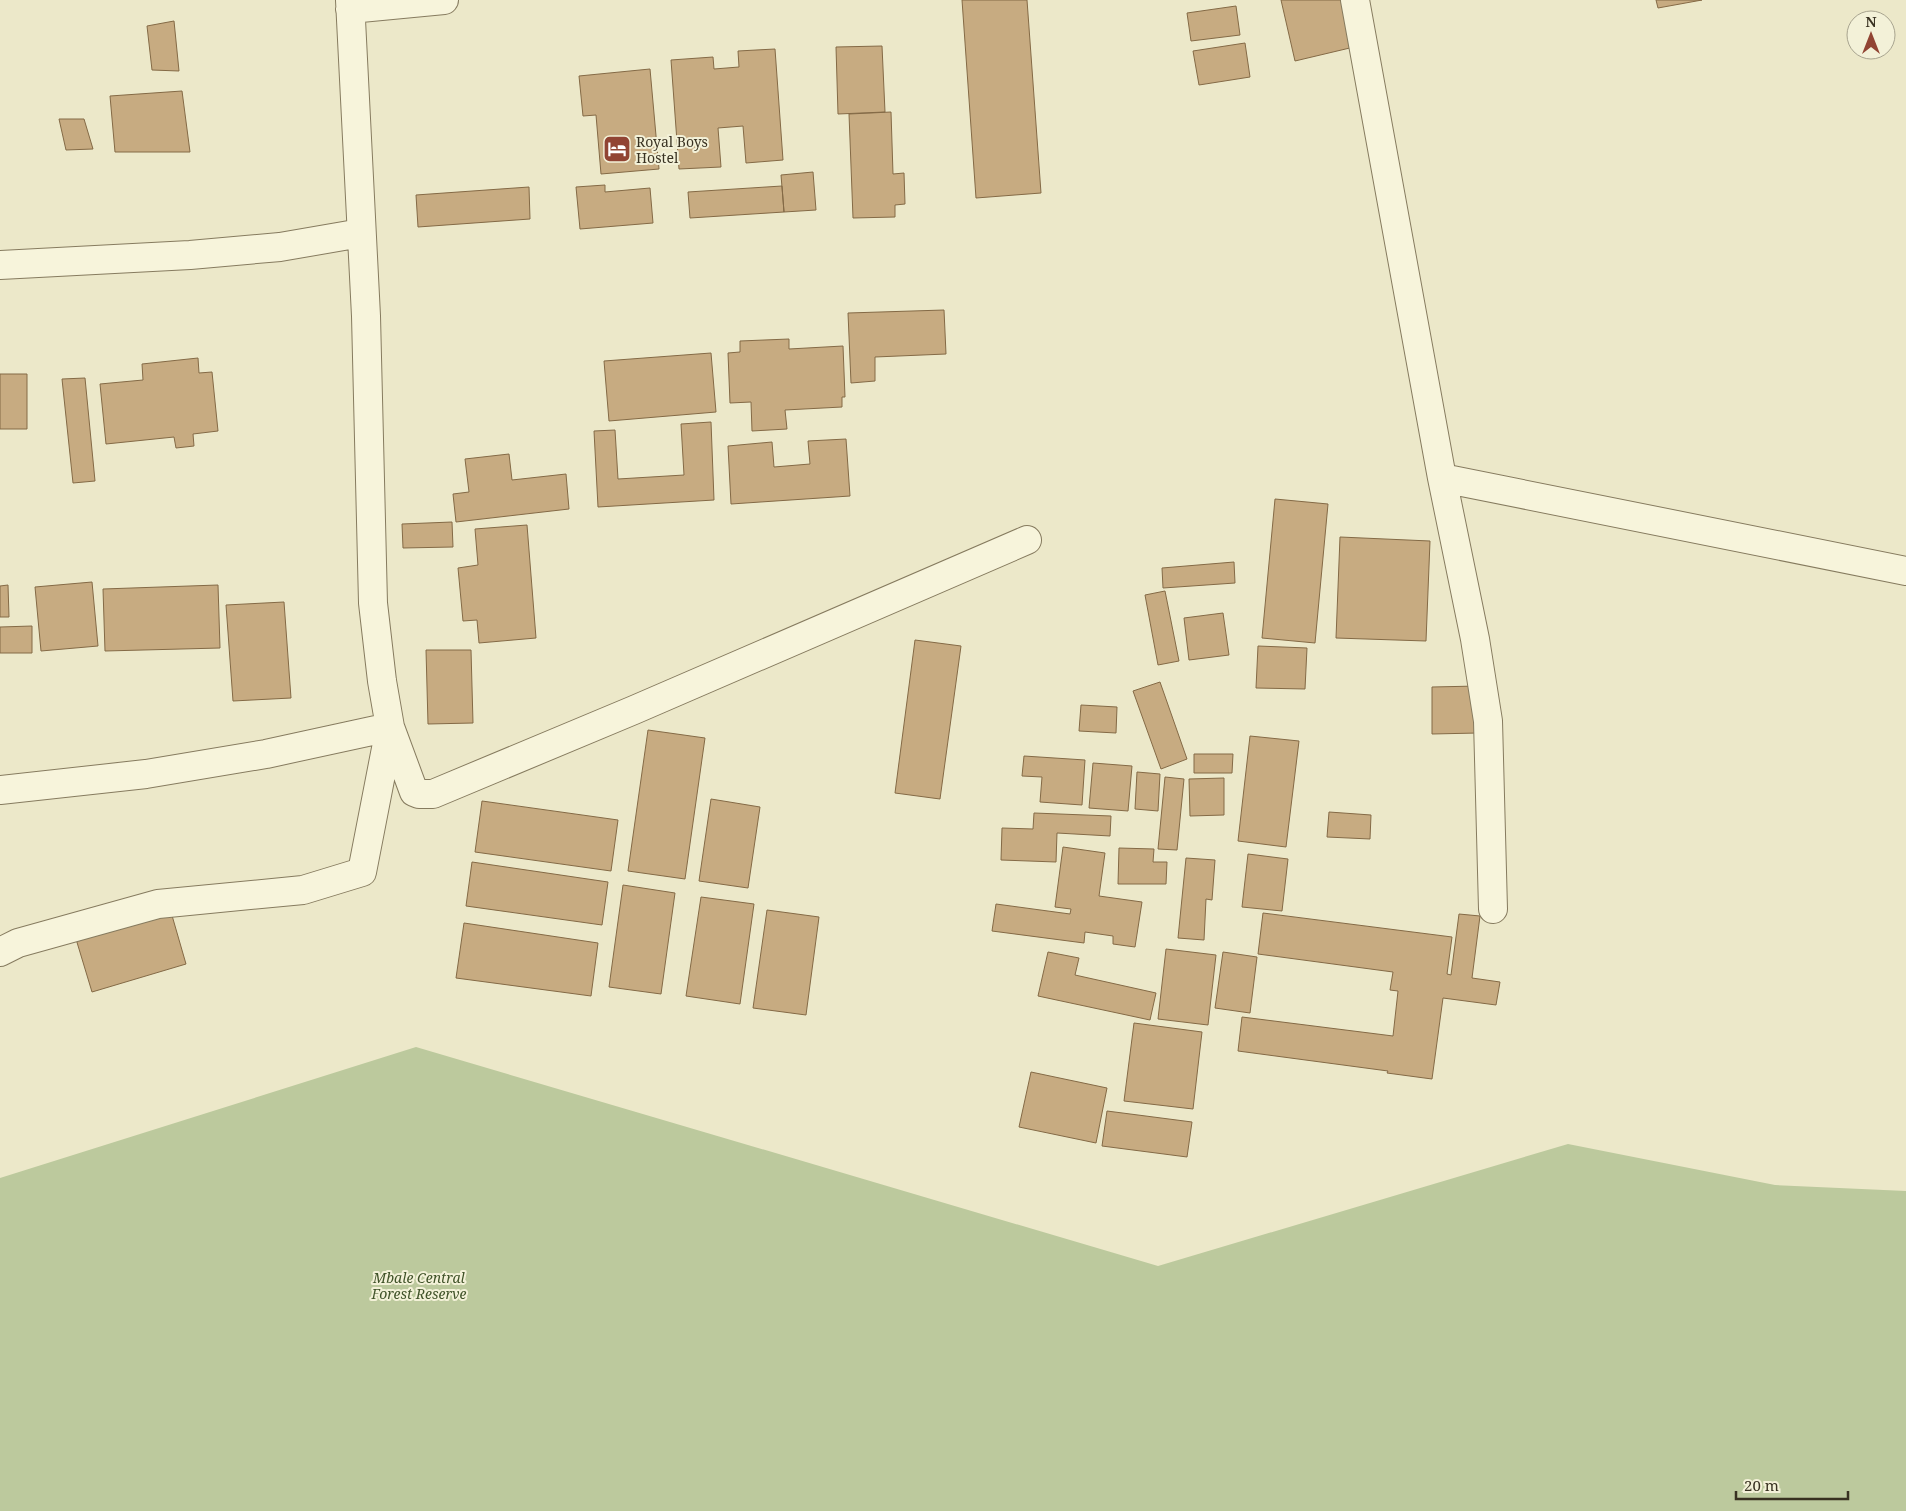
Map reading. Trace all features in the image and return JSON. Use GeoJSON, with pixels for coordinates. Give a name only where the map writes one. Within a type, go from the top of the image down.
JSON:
{"type":"FeatureCollection","features":[{"type":"Feature","properties":{"kind":"street"},"geometry":{"type":"LineString","coordinates":[[444,0],[350,5],[366,316],[373,603],[382,681],[390,727],[414,792],[433,794],[634,710],[1027,540]]}},
{"type":"Feature","properties":{"kind":"street"},"geometry":{"type":"LineString","coordinates":[[1355,0],[1442,478],[1475,639],[1488,721],[1493,909]]}},
{"type":"Feature","properties":{"kind":"street"},"geometry":{"type":"LineString","coordinates":[[0,265],[190,255],[280,247],[362,233]]}},
{"type":"Feature","properties":{"kind":"street"},"geometry":{"type":"LineString","coordinates":[[1442,478],[1906,571]]}},
{"type":"Feature","properties":{"kind":"street"},"geometry":{"type":"LineString","coordinates":[[0,790],[146,774],[266,754],[390,727]]}},
{"type":"Feature","properties":{"kind":"street"},"geometry":{"type":"LineString","coordinates":[[0,952],[18,944],[158,904],[303,890],[362,872],[390,727]]}},
{"type":"Feature","properties":{"kind":"green space","name":"Mbale Central Forest Reserve"},"geometry":{"type":"Polygon","coordinates":[[[416,1047],[1158,1266],[1568,1144],[1775,1185],[1906,1191],[1906,1511],[0,1511],[0,1178],[416,1047]]]}},
{"type":"Feature","properties":{"kind":"building"},"geometry":{"type":"Polygon","coordinates":[[[962,0],[1027,0],[1041,193],[976,198],[962,0]]]}},
{"type":"Feature","properties":{"kind":"building"},"geometry":{"type":"Polygon","coordinates":[[[1281,0],[1343,0],[1354,47],[1295,61],[1281,0]]]}},
{"type":"Feature","properties":{"kind":"building"},"geometry":{"type":"Polygon","coordinates":[[[1656,0],[1702,0],[1658,8],[1656,0]]]}},
{"type":"Feature","properties":{"kind":"building"},"geometry":{"type":"Polygon","coordinates":[[[1236,6],[1240,35],[1191,41],[1187,13],[1236,6]]]}},
{"type":"Feature","properties":{"kind":"building"},"geometry":{"type":"Polygon","coordinates":[[[174,21],[179,71],[152,70],[147,26],[174,21]]]}},
{"type":"Feature","properties":{"kind":"building"},"geometry":{"type":"Polygon","coordinates":[[[1245,43],[1250,77],[1199,85],[1193,51],[1245,43]]]}},
{"type":"Feature","properties":{"kind":"building"},"geometry":{"type":"Polygon","coordinates":[[[882,46],[885,112],[838,114],[836,47],[882,46]]]}},
{"type":"Feature","properties":{"kind":"building"},"geometry":{"type":"Polygon","coordinates":[[[775,49],[783,160],[746,163],[743,126],[718,128],[721,167],[679,169],[671,60],[713,57],[714,69],[739,67],[738,51],[775,49]]]}},
{"type":"Feature","properties":{"kind":"building"},"geometry":{"type":"Polygon","coordinates":[[[650,69],[659,169],[601,174],[596,115],[583,116],[579,76],[650,69]]]}},
{"type":"Feature","properties":{"kind":"building"},"geometry":{"type":"Polygon","coordinates":[[[182,91],[190,152],[115,152],[110,96],[182,91]]]}},
{"type":"Feature","properties":{"kind":"building"},"geometry":{"type":"Polygon","coordinates":[[[891,112],[893,174],[904,173],[905,204],[895,205],[895,217],[853,218],[849,114],[891,112]]]}},
{"type":"Feature","properties":{"kind":"building"},"geometry":{"type":"Polygon","coordinates":[[[59,119],[84,119],[93,149],[66,150],[59,119]]]}},
{"type":"Feature","properties":{"kind":"building"},"geometry":{"type":"Polygon","coordinates":[[[813,172],[816,210],[784,212],[781,175],[813,172]]]}},
{"type":"Feature","properties":{"kind":"building"},"geometry":{"type":"Polygon","coordinates":[[[605,185],[605,192],[650,188],[653,223],[580,229],[576,187],[605,185]]]}},
{"type":"Feature","properties":{"kind":"building"},"geometry":{"type":"Polygon","coordinates":[[[782,186],[784,212],[690,218],[688,192],[782,186]]]}},
{"type":"Feature","properties":{"kind":"building"},"geometry":{"type":"Polygon","coordinates":[[[529,187],[530,219],[418,227],[416,195],[529,187]]]}},
{"type":"Feature","properties":{"kind":"building"},"geometry":{"type":"Polygon","coordinates":[[[944,310],[946,354],[875,357],[875,381],[851,383],[848,313],[944,310]]]}},
{"type":"Feature","properties":{"kind":"building"},"geometry":{"type":"Polygon","coordinates":[[[789,339],[789,349],[843,346],[845,397],[842,397],[842,407],[785,410],[787,429],[752,431],[751,402],[730,403],[728,353],[740,352],[740,341],[789,339]]]}},
{"type":"Feature","properties":{"kind":"building"},"geometry":{"type":"Polygon","coordinates":[[[711,353],[716,412],[609,421],[604,361],[711,353]]]}},
{"type":"Feature","properties":{"kind":"building"},"geometry":{"type":"Polygon","coordinates":[[[198,358],[199,373],[212,372],[218,431],[193,434],[194,446],[176,448],[174,437],[106,444],[100,384],[143,380],[142,364],[198,358]]]}},
{"type":"Feature","properties":{"kind":"building"},"geometry":{"type":"Polygon","coordinates":[[[0,374],[27,374],[27,429],[0,429],[0,374]]]}},
{"type":"Feature","properties":{"kind":"building"},"geometry":{"type":"Polygon","coordinates":[[[85,378],[95,481],[73,483],[62,379],[85,378]]]}},
{"type":"Feature","properties":{"kind":"building"},"geometry":{"type":"Polygon","coordinates":[[[711,422],[714,500],[598,507],[594,431],[615,430],[618,479],[684,475],[681,424],[711,422]]]}},
{"type":"Feature","properties":{"kind":"building"},"geometry":{"type":"Polygon","coordinates":[[[846,439],[850,496],[731,504],[728,446],[772,442],[774,467],[810,464],[808,441],[846,439]]]}},
{"type":"Feature","properties":{"kind":"building"},"geometry":{"type":"Polygon","coordinates":[[[509,454],[512,480],[566,474],[569,509],[456,522],[453,494],[469,492],[465,459],[509,454]]]}},
{"type":"Feature","properties":{"kind":"building"},"geometry":{"type":"Polygon","coordinates":[[[1275,499],[1328,504],[1315,643],[1262,638],[1275,499]]]}},
{"type":"Feature","properties":{"kind":"building"},"geometry":{"type":"Polygon","coordinates":[[[452,522],[453,547],[403,548],[402,524],[452,522]]]}},
{"type":"Feature","properties":{"kind":"building"},"geometry":{"type":"Polygon","coordinates":[[[527,525],[536,638],[479,643],[477,620],[463,621],[458,568],[478,565],[475,529],[527,525]]]}},
{"type":"Feature","properties":{"kind":"building"},"geometry":{"type":"Polygon","coordinates":[[[1340,537],[1430,541],[1426,641],[1336,638],[1340,537]]]}},
{"type":"Feature","properties":{"kind":"building"},"geometry":{"type":"Polygon","coordinates":[[[1234,562],[1235,583],[1163,588],[1162,568],[1234,562]]]}},
{"type":"Feature","properties":{"kind":"building"},"geometry":{"type":"Polygon","coordinates":[[[92,582],[98,646],[41,651],[35,587],[92,582]]]}},
{"type":"Feature","properties":{"kind":"building"},"geometry":{"type":"Polygon","coordinates":[[[8,585],[9,617],[0,617],[0,586],[8,585]]]}},
{"type":"Feature","properties":{"kind":"building"},"geometry":{"type":"Polygon","coordinates":[[[218,585],[220,648],[105,651],[103,589],[218,585]]]}},
{"type":"Feature","properties":{"kind":"building"},"geometry":{"type":"Polygon","coordinates":[[[1165,591],[1179,661],[1158,665],[1145,595],[1165,591]]]}},
{"type":"Feature","properties":{"kind":"building"},"geometry":{"type":"Polygon","coordinates":[[[284,602],[291,698],[233,701],[226,605],[284,602]]]}},
{"type":"Feature","properties":{"kind":"building"},"geometry":{"type":"Polygon","coordinates":[[[1223,613],[1229,655],[1189,660],[1184,618],[1223,613]]]}},
{"type":"Feature","properties":{"kind":"building"},"geometry":{"type":"Polygon","coordinates":[[[32,626],[32,653],[0,653],[0,627],[32,626]]]}},
{"type":"Feature","properties":{"kind":"building"},"geometry":{"type":"Polygon","coordinates":[[[915,640],[961,646],[940,799],[895,793],[915,640]]]}},
{"type":"Feature","properties":{"kind":"building"},"geometry":{"type":"Polygon","coordinates":[[[1258,646],[1307,648],[1305,689],[1256,688],[1258,646]]]}},
{"type":"Feature","properties":{"kind":"building"},"geometry":{"type":"Polygon","coordinates":[[[426,650],[471,650],[473,723],[428,724],[426,650]]]}},
{"type":"Feature","properties":{"kind":"building"},"geometry":{"type":"Polygon","coordinates":[[[1160,682],[1187,759],[1161,769],[1133,691],[1160,682]]]}},
{"type":"Feature","properties":{"kind":"building"},"geometry":{"type":"Polygon","coordinates":[[[1478,686],[1478,733],[1432,734],[1432,687],[1478,686]]]}},
{"type":"Feature","properties":{"kind":"building"},"geometry":{"type":"Polygon","coordinates":[[[1081,705],[1117,707],[1116,733],[1079,731],[1081,705]]]}},
{"type":"Feature","properties":{"kind":"building"},"geometry":{"type":"Polygon","coordinates":[[[648,730],[705,738],[685,879],[628,871],[648,730]]]}},
{"type":"Feature","properties":{"kind":"building"},"geometry":{"type":"Polygon","coordinates":[[[1250,736],[1299,741],[1286,847],[1238,841],[1250,736]]]}},
{"type":"Feature","properties":{"kind":"building"},"geometry":{"type":"Polygon","coordinates":[[[1194,754],[1233,754],[1232,773],[1194,773],[1194,754]]]}},
{"type":"Feature","properties":{"kind":"building"},"geometry":{"type":"Polygon","coordinates":[[[1024,756],[1085,760],[1082,805],[1040,802],[1042,777],[1022,776],[1024,756]]]}},
{"type":"Feature","properties":{"kind":"building"},"geometry":{"type":"Polygon","coordinates":[[[1093,763],[1132,766],[1128,811],[1089,808],[1093,763]]]}},
{"type":"Feature","properties":{"kind":"building"},"geometry":{"type":"Polygon","coordinates":[[[1137,772],[1160,774],[1158,811],[1135,809],[1137,772]]]}},
{"type":"Feature","properties":{"kind":"building"},"geometry":{"type":"Polygon","coordinates":[[[1165,777],[1184,779],[1177,850],[1158,849],[1165,777]]]}},
{"type":"Feature","properties":{"kind":"building"},"geometry":{"type":"Polygon","coordinates":[[[1224,778],[1224,815],[1190,816],[1189,779],[1224,778]]]}},
{"type":"Feature","properties":{"kind":"building"},"geometry":{"type":"Polygon","coordinates":[[[711,799],[760,807],[748,888],[699,881],[711,799]]]}},
{"type":"Feature","properties":{"kind":"building"},"geometry":{"type":"Polygon","coordinates":[[[482,801],[618,820],[611,871],[475,852],[482,801]]]}},
{"type":"Feature","properties":{"kind":"building"},"geometry":{"type":"Polygon","coordinates":[[[1329,812],[1371,815],[1370,839],[1327,837],[1329,812]]]}},
{"type":"Feature","properties":{"kind":"building"},"geometry":{"type":"Polygon","coordinates":[[[1034,813],[1111,816],[1110,836],[1057,833],[1056,862],[1001,860],[1002,828],[1033,829],[1034,813]]]}},
{"type":"Feature","properties":{"kind":"building"},"geometry":{"type":"Polygon","coordinates":[[[1063,847],[1105,853],[1099,896],[1142,902],[1135,947],[1113,944],[1113,936],[1085,932],[1084,943],[992,931],[996,904],[1070,914],[1071,909],[1055,907],[1063,847]]]}},
{"type":"Feature","properties":{"kind":"building"},"geometry":{"type":"Polygon","coordinates":[[[1119,848],[1154,849],[1153,862],[1167,862],[1166,884],[1118,884],[1119,848]]]}},
{"type":"Feature","properties":{"kind":"building"},"geometry":{"type":"Polygon","coordinates":[[[1248,854],[1288,859],[1282,911],[1242,907],[1248,854]]]}},
{"type":"Feature","properties":{"kind":"building"},"geometry":{"type":"Polygon","coordinates":[[[1186,858],[1215,860],[1212,900],[1206,899],[1204,940],[1178,938],[1186,858]]]}},
{"type":"Feature","properties":{"kind":"building"},"geometry":{"type":"Polygon","coordinates":[[[472,862],[608,882],[602,925],[466,906],[472,862]]]}},
{"type":"Feature","properties":{"kind":"building"},"geometry":{"type":"Polygon","coordinates":[[[623,885],[675,893],[661,994],[609,987],[623,885]]]}},
{"type":"Feature","properties":{"kind":"building"},"geometry":{"type":"Polygon","coordinates":[[[701,897],[754,904],[740,1004],[686,996],[701,897]]]}},
{"type":"Feature","properties":{"kind":"building"},"geometry":{"type":"Polygon","coordinates":[[[767,910],[819,917],[806,1015],[753,1008],[767,910]]]}},
{"type":"Feature","properties":{"kind":"building"},"geometry":{"type":"Polygon","coordinates":[[[171,912],[186,964],[92,992],[76,939],[171,912]]]}},
{"type":"Feature","properties":{"kind":"building"},"geometry":{"type":"Polygon","coordinates":[[[1263,913],[1452,937],[1447,974],[1451,975],[1459,914],[1480,916],[1472,978],[1500,982],[1496,1005],[1443,998],[1432,1079],[1387,1073],[1388,1071],[1238,1051],[1242,1017],[1393,1036],[1398,991],[1390,990],[1393,972],[1258,954],[1263,913]]]}},
{"type":"Feature","properties":{"kind":"building"},"geometry":{"type":"Polygon","coordinates":[[[464,923],[598,943],[591,996],[456,978],[464,923]]]}},
{"type":"Feature","properties":{"kind":"building"},"geometry":{"type":"Polygon","coordinates":[[[1166,949],[1216,955],[1208,1025],[1158,1019],[1166,949]]]}},
{"type":"Feature","properties":{"kind":"building"},"geometry":{"type":"Polygon","coordinates":[[[1048,952],[1079,958],[1075,975],[1156,993],[1150,1020],[1038,996],[1048,952]]]}},
{"type":"Feature","properties":{"kind":"building"},"geometry":{"type":"Polygon","coordinates":[[[1223,952],[1257,957],[1250,1013],[1215,1008],[1223,952]]]}},
{"type":"Feature","properties":{"kind":"building"},"geometry":{"type":"Polygon","coordinates":[[[1134,1023],[1202,1032],[1193,1109],[1124,1101],[1134,1023]]]}},
{"type":"Feature","properties":{"kind":"building"},"geometry":{"type":"Polygon","coordinates":[[[1031,1072],[1107,1088],[1096,1143],[1019,1127],[1031,1072]]]}},
{"type":"Feature","properties":{"kind":"building"},"geometry":{"type":"Polygon","coordinates":[[[1107,1111],[1192,1122],[1187,1157],[1102,1146],[1107,1111]]]}},
{"type":"Feature","properties":{"kind":"place","name":"Royal Boys Hostel"},"geometry":{"type":"Point","coordinates":[617,149]}}]}
